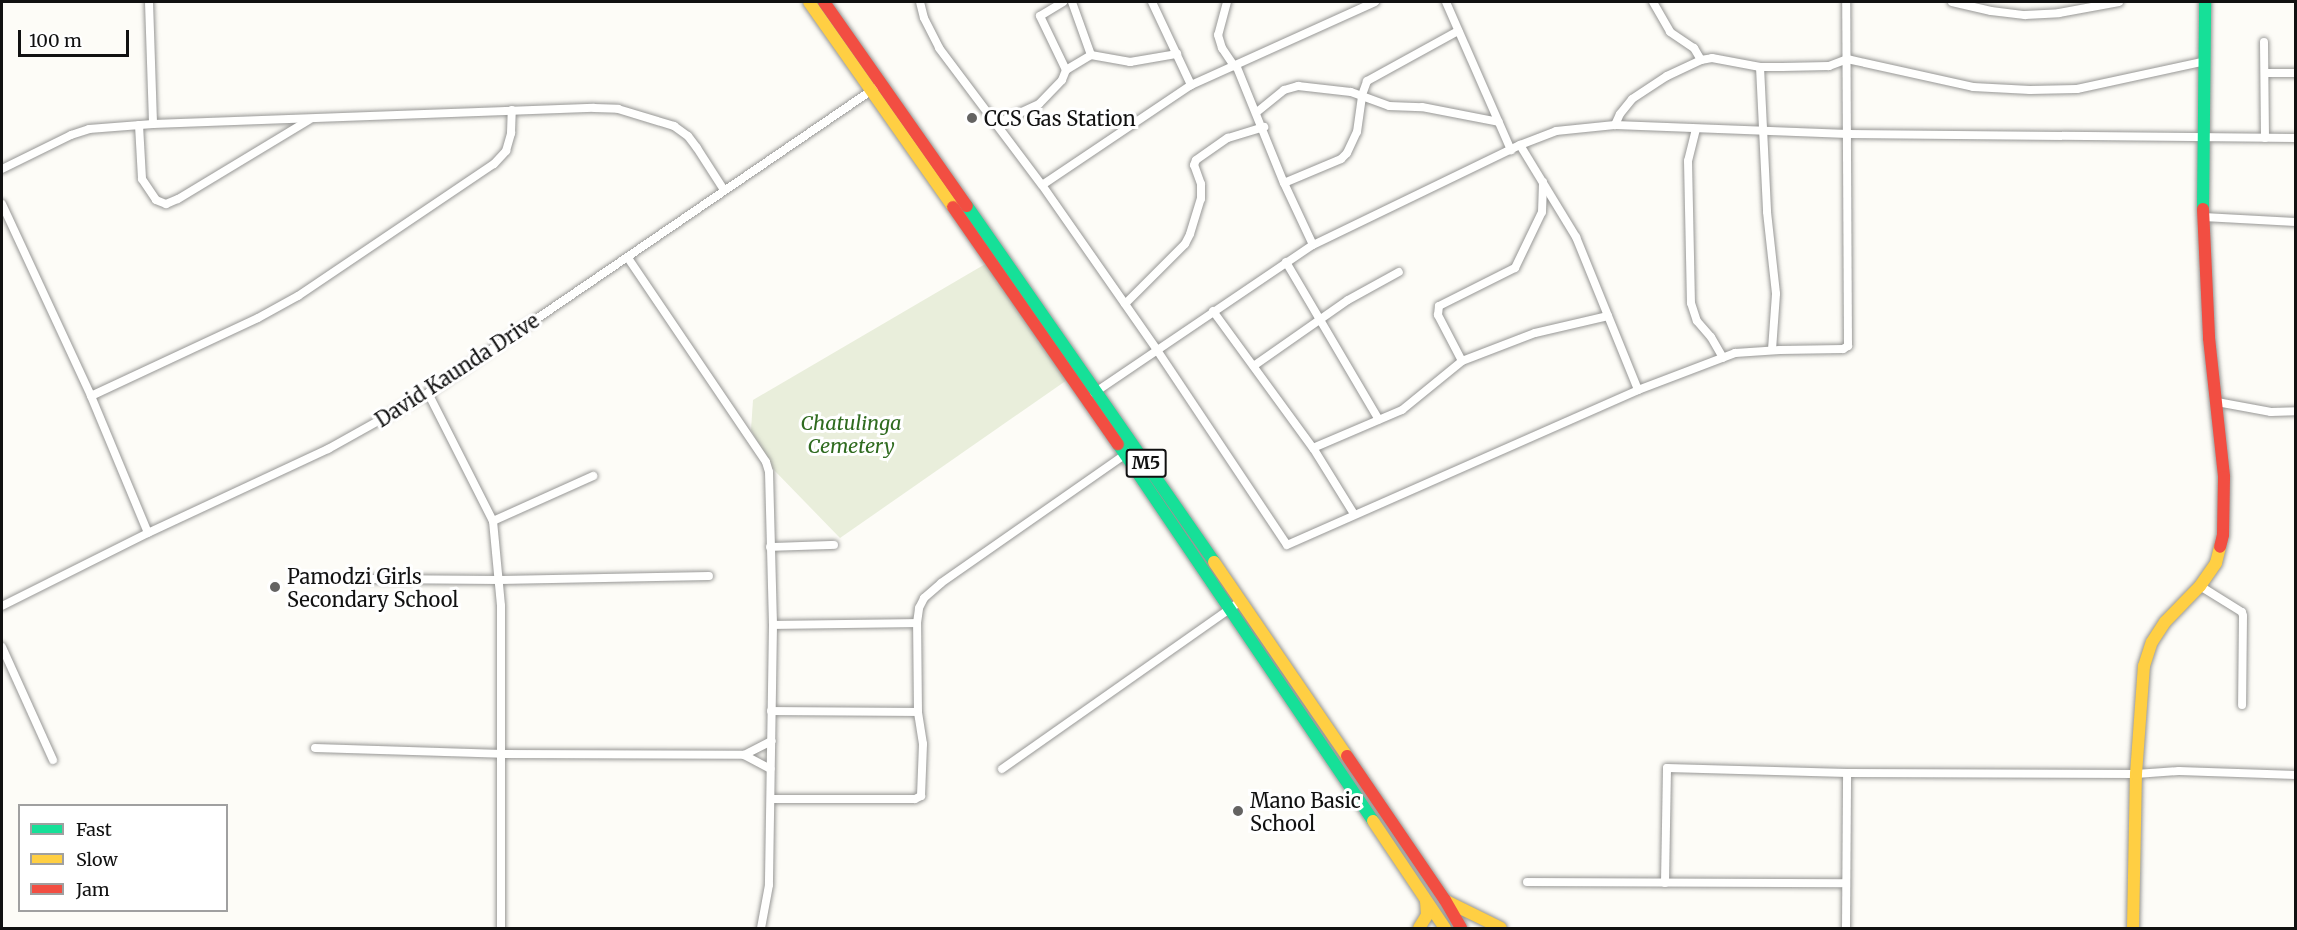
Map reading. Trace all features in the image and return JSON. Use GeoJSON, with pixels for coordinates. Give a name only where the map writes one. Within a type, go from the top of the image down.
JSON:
{"type":"FeatureCollection","features":[{"type":"Feature","properties":{"kind":"main road","name":"M5"},"geometry":{"type":"LineString","coordinates":[[809,2],[1241,601],[1445,900],[1461,928]]}},
{"type":"Feature","properties":{"kind":"main road","name":"M5"},"geometry":{"type":"LineString","coordinates":[[824,2],[882,82],[1091,395]]}},
{"type":"Feature","properties":{"kind":"main road"},"geometry":{"type":"LineString","coordinates":[[2133,928],[2136,774],[2144,666],[2152,642],[2165,622],[2200,586],[2216,563],[2223,535],[2224,477],[2209,338],[2203,217],[2202,62],[2205,2]]}},
{"type":"Feature","properties":{"kind":"main road","name":"M5"},"geometry":{"type":"LineString","coordinates":[[1131,451],[1230,611],[1445,928]]}},
{"type":"Feature","properties":{"kind":"main road"},"geometry":{"type":"LineString","coordinates":[[1419,928],[1427,915],[1425,900]]}},
{"type":"Feature","properties":{"kind":"main road"},"geometry":{"type":"LineString","coordinates":[[1445,900],[1501,928]]}},
{"type":"Feature","properties":{"kind":"street"},"geometry":{"type":"LineString","coordinates":[[149,2],[153,124]]}},
{"type":"Feature","properties":{"kind":"street"},"geometry":{"type":"LineString","coordinates":[[920,2],[924,18],[939,48],[998,123],[1042,185],[1157,350],[1287,545],[1638,390],[1735,353],[1843,349],[1848,346],[1846,2]]}},
{"type":"Feature","properties":{"kind":"street"},"geometry":{"type":"LineString","coordinates":[[1063,2],[1040,16],[1066,70]]}},
{"type":"Feature","properties":{"kind":"street"},"geometry":{"type":"LineString","coordinates":[[1072,2],[1091,55]]}},
{"type":"Feature","properties":{"kind":"street"},"geometry":{"type":"LineString","coordinates":[[1152,2],[1191,85]]}},
{"type":"Feature","properties":{"kind":"street"},"geometry":{"type":"LineString","coordinates":[[1227,2],[1218,35],[1222,48],[1235,65],[1264,127],[1284,183],[1313,245]]}},
{"type":"Feature","properties":{"kind":"street"},"geometry":{"type":"LineString","coordinates":[[1042,185],[1191,85],[1375,2]]}},
{"type":"Feature","properties":{"kind":"street"},"geometry":{"type":"LineString","coordinates":[[1446,2],[1511,150]]}},
{"type":"Feature","properties":{"kind":"street"},"geometry":{"type":"LineString","coordinates":[[1653,2],[1670,32],[1694,48],[1701,60]]}},
{"type":"Feature","properties":{"kind":"street"},"geometry":{"type":"LineString","coordinates":[[1952,2],[2025,15],[2059,13],[2119,2]]}},
{"type":"Feature","properties":{"kind":"street"},"geometry":{"type":"LineString","coordinates":[[1284,183],[1341,159],[1347,153],[1357,132],[1362,95],[1367,81],[1458,31]]}},
{"type":"Feature","properties":{"kind":"street"},"geometry":{"type":"LineString","coordinates":[[2264,42],[2265,138]]}},
{"type":"Feature","properties":{"kind":"street"},"geometry":{"type":"LineString","coordinates":[[998,123],[1039,104],[1058,86],[1066,70],[1091,55],[1130,62],[1177,54]]}},
{"type":"Feature","properties":{"kind":"street"},"geometry":{"type":"LineString","coordinates":[[1615,125],[1620,114],[1632,99],[1667,76],[1701,60],[1730,59],[1760,67],[1829,66],[1847,59],[1973,87],[2030,90],[2077,89],[2202,62]]}},
{"type":"Feature","properties":{"kind":"street"},"geometry":{"type":"LineString","coordinates":[[1760,67],[1767,212],[1776,294],[1772,350]]}},
{"type":"Feature","properties":{"kind":"street"},"geometry":{"type":"LineString","coordinates":[[2265,73],[2295,73]]}},
{"type":"Feature","properties":{"kind":"street","name":"David Kaunda Drive"},"geometry":{"type":"LineString","coordinates":[[2,606],[148,533],[328,449],[428,393],[882,82]]}},
{"type":"Feature","properties":{"kind":"street"},"geometry":{"type":"LineString","coordinates":[[1257,112],[1290,86],[1362,95],[1389,106],[1422,107],[1499,122]]}},
{"type":"Feature","properties":{"kind":"street"},"geometry":{"type":"LineString","coordinates":[[2,168],[89,129],[153,124],[309,120],[512,110],[618,110],[674,126],[688,136],[724,190]]}},
{"type":"Feature","properties":{"kind":"street"},"geometry":{"type":"LineString","coordinates":[[91,396],[258,318],[298,296],[494,164],[506,151],[511,133],[512,110]]}},
{"type":"Feature","properties":{"kind":"street"},"geometry":{"type":"LineString","coordinates":[[139,125],[141,180],[156,200],[166,204],[178,200],[309,120]]}},
{"type":"Feature","properties":{"kind":"street"},"geometry":{"type":"LineString","coordinates":[[1091,395],[1313,245],[1520,145],[1556,131],[1615,125],[1848,134],[2204,139],[2295,138]]}},
{"type":"Feature","properties":{"kind":"street"},"geometry":{"type":"LineString","coordinates":[[1125,304],[1185,244],[1190,234],[1201,199],[1200,178],[1194,165],[1196,160],[1228,138],[1264,127]]}},
{"type":"Feature","properties":{"kind":"street"},"geometry":{"type":"LineString","coordinates":[[1696,129],[1688,161],[1690,303],[1697,321],[1711,337],[1723,358]]}},
{"type":"Feature","properties":{"kind":"street"},"geometry":{"type":"LineString","coordinates":[[1520,145],[1576,237],[1638,390]]}},
{"type":"Feature","properties":{"kind":"street"},"geometry":{"type":"LineString","coordinates":[[1462,361],[1438,315],[1438,306],[1515,268],[1542,212],[1543,181]]}},
{"type":"Feature","properties":{"kind":"street"},"geometry":{"type":"LineString","coordinates":[[2,204],[91,396],[148,533]]}},
{"type":"Feature","properties":{"kind":"street"},"geometry":{"type":"LineString","coordinates":[[2203,217],[2295,222]]}},
{"type":"Feature","properties":{"kind":"street"},"geometry":{"type":"LineString","coordinates":[[628,258],[766,462],[770,491],[772,741],[769,885],[761,928]]}},
{"type":"Feature","properties":{"kind":"street"},"geometry":{"type":"LineString","coordinates":[[1286,262],[1379,420]]}},
{"type":"Feature","properties":{"kind":"street"},"geometry":{"type":"LineString","coordinates":[[1255,365],[1348,300],[1399,273]]}},
{"type":"Feature","properties":{"kind":"street"},"geometry":{"type":"LineString","coordinates":[[1213,311],[1255,365],[1313,448],[1354,514]]}},
{"type":"Feature","properties":{"kind":"street"},"geometry":{"type":"LineString","coordinates":[[1313,448],[1379,420],[1415,401],[1432,383],[1462,361],[1535,333],[1608,316]]}},
{"type":"Feature","properties":{"kind":"street"},"geometry":{"type":"LineString","coordinates":[[428,393],[493,521],[500,580],[501,928]]}},
{"type":"Feature","properties":{"kind":"street"},"geometry":{"type":"LineString","coordinates":[[2217,402],[2271,412],[2295,411]]}},
{"type":"Feature","properties":{"kind":"street"},"geometry":{"type":"LineString","coordinates":[[771,799],[915,799],[921,795],[922,728],[918,712],[917,623],[919,608],[924,598],[941,583],[1131,451]]}},
{"type":"Feature","properties":{"kind":"street"},"geometry":{"type":"LineString","coordinates":[[493,521],[593,476]]}},
{"type":"Feature","properties":{"kind":"street"},"geometry":{"type":"LineString","coordinates":[[770,547],[834,545]]}},
{"type":"Feature","properties":{"kind":"street"},"geometry":{"type":"LineString","coordinates":[[369,579],[500,580],[709,576]]}},
{"type":"Feature","properties":{"kind":"street"},"geometry":{"type":"LineString","coordinates":[[2200,586],[2241,612],[2243,616],[2242,705]]}},
{"type":"Feature","properties":{"kind":"street"},"geometry":{"type":"LineString","coordinates":[[1002,769],[1230,611],[1241,601]]}},
{"type":"Feature","properties":{"kind":"street"},"geometry":{"type":"LineString","coordinates":[[772,626],[917,623]]}},
{"type":"Feature","properties":{"kind":"street"},"geometry":{"type":"LineString","coordinates":[[2,647],[53,760]]}},
{"type":"Feature","properties":{"kind":"street"},"geometry":{"type":"LineString","coordinates":[[771,711],[918,712]]}},
{"type":"Feature","properties":{"kind":"street"},"geometry":{"type":"LineString","coordinates":[[315,748],[502,754],[744,755],[772,741]]}},
{"type":"Feature","properties":{"kind":"street"},"geometry":{"type":"LineString","coordinates":[[744,755],[770,769]]}},
{"type":"Feature","properties":{"kind":"street"},"geometry":{"type":"LineString","coordinates":[[1665,883],[1667,768],[1847,773],[2136,774],[2179,771],[2295,775]]}},
{"type":"Feature","properties":{"kind":"street"},"geometry":{"type":"LineString","coordinates":[[1846,928],[1847,773]]}},
{"type":"Feature","properties":{"kind":"street"},"geometry":{"type":"LineString","coordinates":[[1527,882],[1846,883]]}},
{"type":"Feature","properties":{"kind":"green space","name":"Chatulinga Cemetery"},"geometry":{"type":"Polygon","coordinates":[[[987,263],[1067,380],[840,538],[772,468],[751,430],[753,400],[987,263]]]}},
{"type":"Feature","properties":{"kind":"traffic: fast"},"geometry":{"type":"LineString","coordinates":[[2203,209],[2205,2]]}},
{"type":"Feature","properties":{"kind":"traffic: fast"},"geometry":{"type":"LineString","coordinates":[[967,206],[1214,562]]}},
{"type":"Feature","properties":{"kind":"traffic: fast"},"geometry":{"type":"LineString","coordinates":[[1118,444],[1373,821]]}},
{"type":"Feature","properties":{"kind":"traffic: slow"},"geometry":{"type":"LineString","coordinates":[[809,2],[953,207]]}},
{"type":"Feature","properties":{"kind":"traffic: slow"},"geometry":{"type":"LineString","coordinates":[[2133,928],[2136,774],[2144,666],[2152,642],[2165,622],[2200,586],[2216,563],[2220,547]]}},
{"type":"Feature","properties":{"kind":"traffic: slow"},"geometry":{"type":"LineString","coordinates":[[1214,562],[1347,756]]}},
{"type":"Feature","properties":{"kind":"traffic: slow"},"geometry":{"type":"LineString","coordinates":[[1373,821],[1445,928]]}},
{"type":"Feature","properties":{"kind":"traffic: slow"},"geometry":{"type":"LineString","coordinates":[[1446,901],[1501,928]]}},
{"type":"Feature","properties":{"kind":"traffic: slow"},"geometry":{"type":"LineString","coordinates":[[1419,928],[1427,915],[1426,902]]}},
{"type":"Feature","properties":{"kind":"traffic: jam"},"geometry":{"type":"LineString","coordinates":[[824,2],[967,206]]}},
{"type":"Feature","properties":{"kind":"traffic: jam"},"geometry":{"type":"LineString","coordinates":[[953,207],[1118,444]]}},
{"type":"Feature","properties":{"kind":"traffic: jam"},"geometry":{"type":"LineString","coordinates":[[2203,209],[2209,338],[2224,477],[2223,535],[2220,547]]}},
{"type":"Feature","properties":{"kind":"traffic: jam"},"geometry":{"type":"LineString","coordinates":[[1347,756],[1445,900],[1461,928]]}},
{"type":"Feature","properties":{"kind":"place","name":"CCS Gas Station"},"geometry":{"type":"Point","coordinates":[972,118]}},
{"type":"Feature","properties":{"kind":"place","name":"Pamodzi Girls Secondary School"},"geometry":{"type":"Point","coordinates":[275,587]}},
{"type":"Feature","properties":{"kind":"place","name":"Mano Basic School"},"geometry":{"type":"Point","coordinates":[1238,811]}}]}
